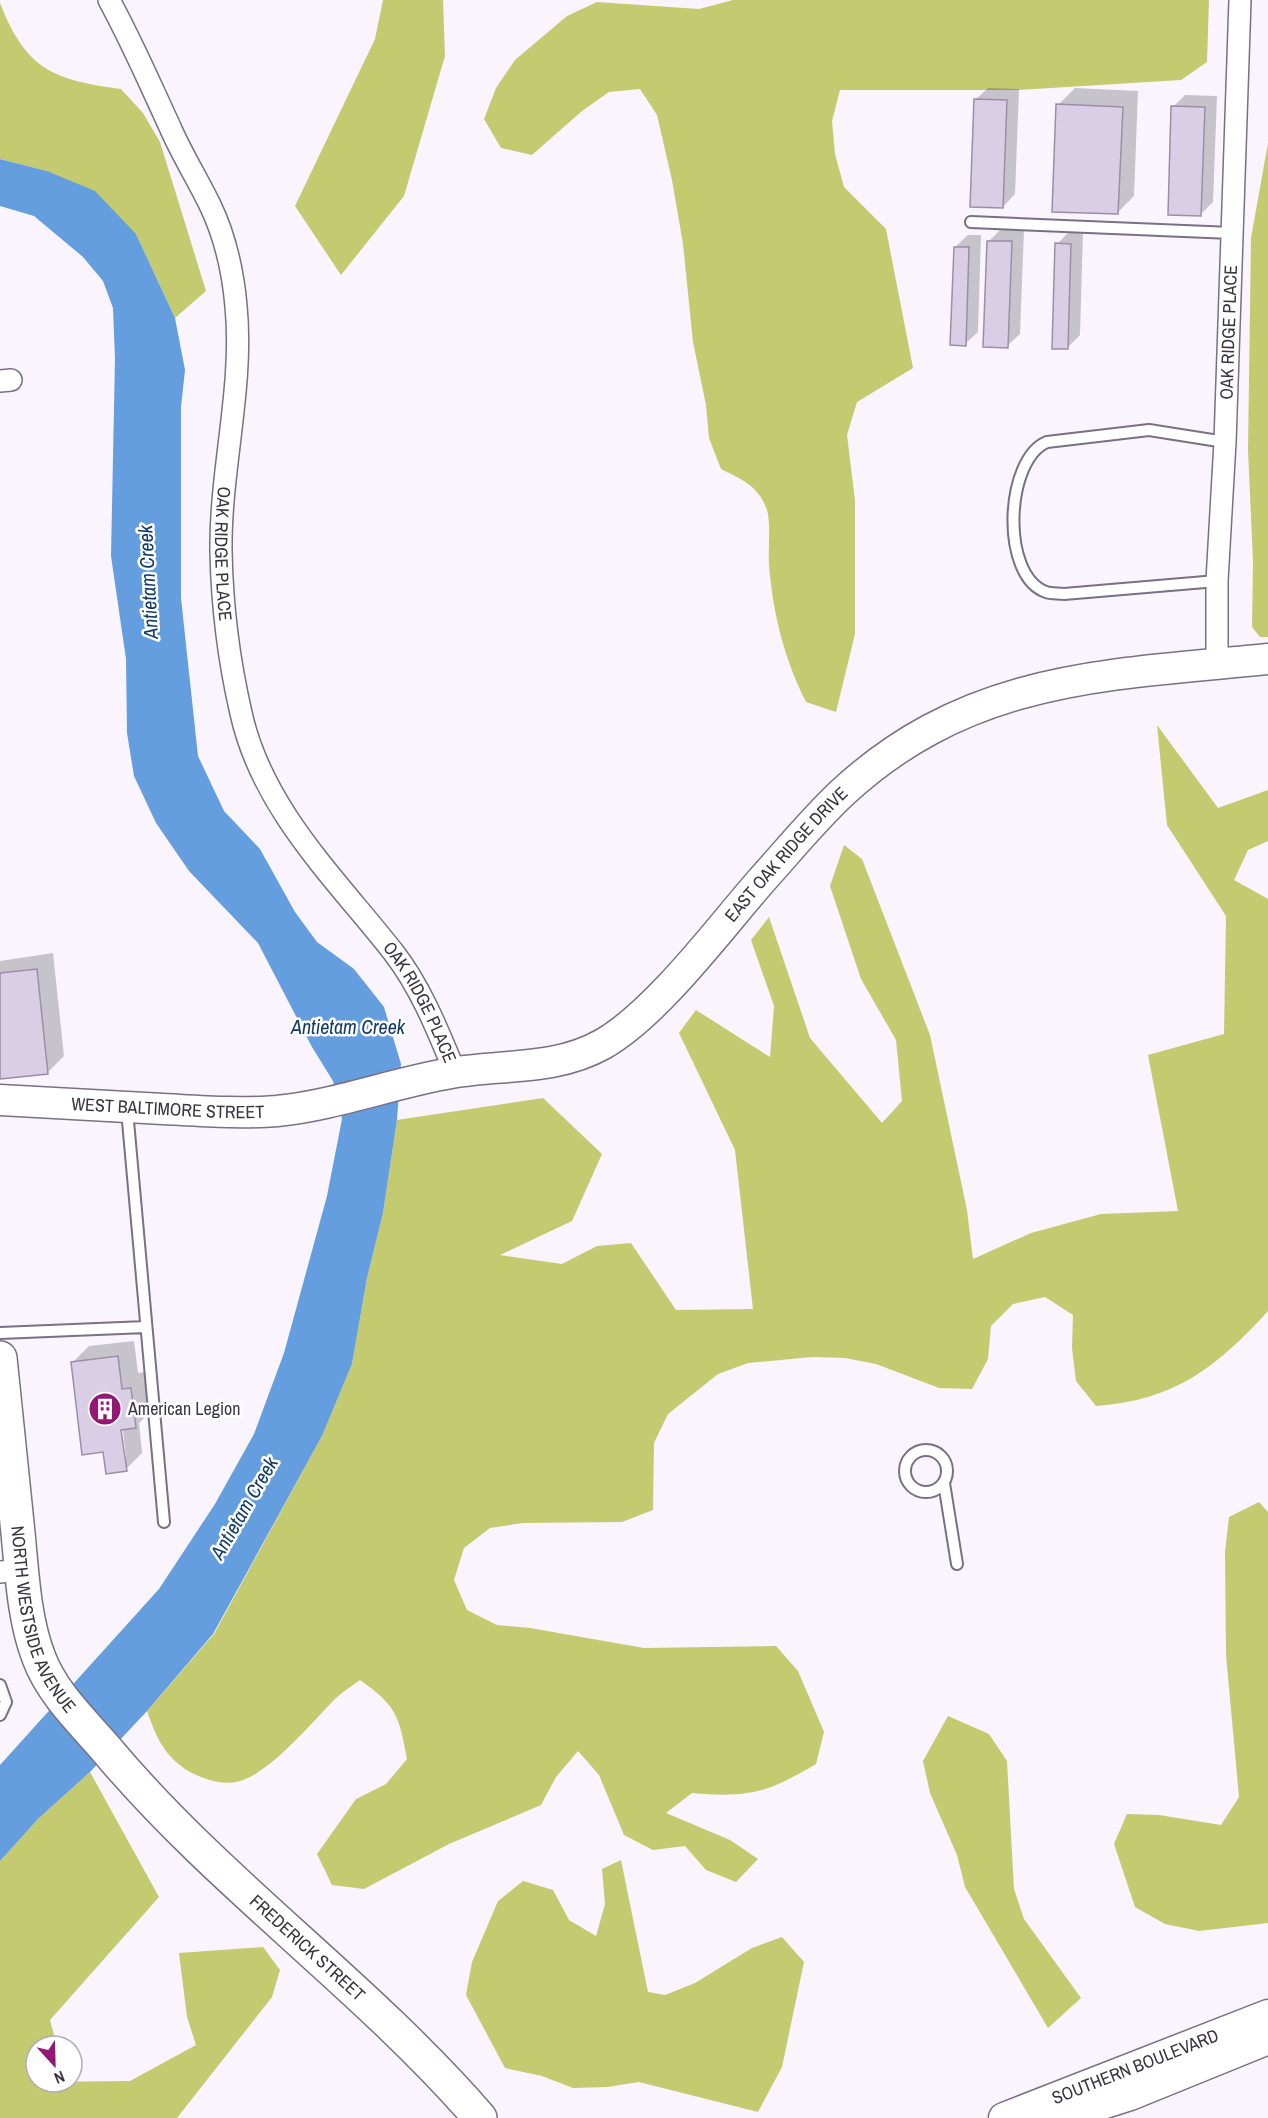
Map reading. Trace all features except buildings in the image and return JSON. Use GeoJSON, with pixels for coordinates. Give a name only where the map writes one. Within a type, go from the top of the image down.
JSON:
{"type":"FeatureCollection","features":[{"type":"Feature","properties":{"kind":"main road","name":"NORTH WESTSIDE AVENUE"},"geometry":{"type":"LineString","coordinates":[[0,1358],[11,1571],[39,1659],[53,1686],[134,1783]]}},
{"type":"Feature","properties":{"kind":"main road","name":"FREDERICK STREET"},"geometry":{"type":"LineString","coordinates":[[134,1783],[192,1844],[398,2033],[480,2118]]}},
{"type":"Feature","properties":{"kind":"street","name":"OAK RIDGE PLACE"},"geometry":{"type":"LineString","coordinates":[[110,0],[132,39],[170,128],[212,208],[230,264],[238,348],[221,550],[226,619],[241,716],[257,760],[277,801],[336,886],[395,954],[416,988],[446,1074]]}},
{"type":"Feature","properties":{"kind":"street","name":"OAK RIDGE PLACE"},"geometry":{"type":"LineString","coordinates":[[1217,664],[1217,580],[1225,442],[1240,0]]}},
{"type":"Feature","properties":{"kind":"street","name":"EAST OAK RIDGE DRIVE"},"geometry":{"type":"LineString","coordinates":[[333,1100],[446,1074],[547,1064],[580,1055],[606,1042],[661,995],[798,839],[844,791],[881,761],[926,732],[974,708],[1065,681],[1113,673],[1268,659]]}},
{"type":"Feature","properties":{"kind":"street","name":"WEST BALTIMORE STREET"},"geometry":{"type":"LineString","coordinates":[[0,1100],[250,1112],[279,1111],[333,1100]]}},
{"type":"Feature","properties":{"kind":"street","name":"SOUTHERN BOULEVARD"},"geometry":{"type":"LineString","coordinates":[[1004,2118],[1268,2015]]}},
{"type":"Feature","properties":{"kind":"street","name":"SOUTHERN BOULEVARD"},"geometry":{"type":"LineString","coordinates":[[1058,2118],[1130,2095],[1268,2039]]}},
{"type":"Feature","properties":{"kind":"lane"},"geometry":{"type":"LineString","coordinates":[[971,222],[1232,233]]}},
{"type":"Feature","properties":{"kind":"lane"},"geometry":{"type":"LineString","coordinates":[[1217,580],[1064,594],[1045,592],[1032,582],[1022,566],[1013,519],[1016,492],[1025,463],[1036,447],[1047,442],[1149,430],[1225,442]]}},
{"type":"Feature","properties":{"kind":"lane"},"geometry":{"type":"LineString","coordinates":[[126,1107],[164,1522]]}},
{"type":"Feature","properties":{"kind":"lane"},"geometry":{"type":"LineString","coordinates":[[0,1333],[146,1327]]}},
{"type":"Feature","properties":{"kind":"lane"},"geometry":{"type":"LineString","coordinates":[[944,1483],[931,1492],[914,1490],[905,1476],[907,1460],[921,1450],[937,1453],[946,1466],[944,1483],[957,1564]]}},
{"type":"Feature","properties":{"kind":"lane"},"geometry":{"type":"LineString","coordinates":[[0,1685],[6,1702],[0,1715]]}},
{"type":"Feature","properties":{"kind":"green space"},"geometry":{"type":"Polygon","coordinates":[[[383,0],[443,0],[445,56],[404,196],[341,275],[295,206],[375,39],[383,0]]]}},
{"type":"Feature","properties":{"kind":"green space"},"geometry":{"type":"Polygon","coordinates":[[[733,0],[1209,0],[1207,62],[1181,80],[1018,90],[840,90],[832,121],[835,154],[844,187],[886,229],[913,368],[857,402],[847,435],[855,500],[855,634],[836,712],[806,702],[798,685],[786,652],[773,601],[767,510],[754,489],[721,469],[709,438],[706,405],[693,342],[683,244],[672,180],[657,115],[640,89],[609,92],[582,111],[532,155],[501,148],[484,119],[496,88],[515,60],[567,16],[597,2],[699,9],[733,0]]]}},
{"type":"Feature","properties":{"kind":"green space"},"geometry":{"type":"Polygon","coordinates":[[[0,3],[20,43],[32,57],[45,68],[60,76],[121,89],[143,113],[160,142],[206,291],[175,318],[136,234],[47,171],[0,159],[0,3]]]}},
{"type":"Feature","properties":{"kind":"green space"},"geometry":{"type":"Polygon","coordinates":[[[1268,143],[1268,637],[1260,637],[1252,627],[1253,561],[1248,450],[1251,238],[1268,143]]]}},
{"type":"Feature","properties":{"kind":"green space"},"geometry":{"type":"Polygon","coordinates":[[[1157,725],[1218,808],[1268,790],[1268,841],[1248,850],[1234,880],[1268,899],[1268,1311],[1212,1365],[1192,1378],[1149,1397],[1096,1406],[1076,1381],[1072,1348],[1073,1315],[1045,1297],[1013,1304],[991,1326],[988,1359],[972,1389],[939,1388],[876,1364],[845,1358],[812,1357],[748,1363],[718,1374],[668,1414],[654,1443],[653,1510],[622,1522],[523,1523],[490,1528],[464,1548],[454,1580],[467,1610],[497,1625],[530,1628],[644,1648],[776,1646],[798,1671],[824,1732],[816,1764],[784,1781],[757,1791],[729,1795],[692,1793],[666,1813],[730,1840],[758,1859],[736,1882],[706,1870],[685,1846],[653,1850],[624,1835],[599,1775],[578,1751],[556,1777],[541,1805],[449,1844],[364,1889],[332,1885],[317,1854],[356,1799],[386,1784],[407,1759],[394,1713],[382,1697],[360,1680],[338,1696],[275,1759],[248,1778],[231,1783],[213,1781],[192,1773],[175,1761],[163,1747],[147,1711],[214,1634],[322,1436],[352,1364],[367,1278],[383,1213],[397,1120],[543,1098],[602,1154],[572,1221],[500,1255],[562,1264],[597,1246],[631,1243],[676,1310],[753,1309],[735,1150],[679,1033],[696,1010],[770,1057],[774,1006],[751,940],[769,917],[810,1038],[882,1123],[902,1101],[896,1040],[861,979],[830,886],[844,845],[862,859],[930,1035],[967,1210],[973,1259],[1031,1233],[1101,1214],[1178,1211],[1148,1055],[1224,1034],[1226,916],[1167,825],[1157,725]]]}},
{"type":"Feature","properties":{"kind":"green space"},"geometry":{"type":"Polygon","coordinates":[[[1259,1502],[1268,1512],[1268,1923],[1199,1931],[1165,1924],[1135,1907],[1114,1844],[1127,1814],[1159,1815],[1221,1825],[1239,1797],[1226,1655],[1225,1552],[1229,1517],[1259,1502]]]}},
{"type":"Feature","properties":{"kind":"green space"},"geometry":{"type":"Polygon","coordinates":[[[948,1716],[989,1734],[1007,1761],[1014,1889],[1024,1919],[1081,1998],[1048,2028],[965,1887],[957,1855],[930,1793],[923,1761],[948,1716]]]}},
{"type":"Feature","properties":{"kind":"green space"},"geometry":{"type":"Polygon","coordinates":[[[90,1772],[159,1897],[50,2020],[54,2034],[24,2034],[24,2094],[84,2094],[84,2081],[130,2081],[196,2045],[187,2017],[179,1953],[263,1947],[280,1970],[272,1997],[177,2118],[0,2118],[0,1861],[39,1818],[90,1772]]]}},
{"type":"Feature","properties":{"kind":"green space"},"geometry":{"type":"Polygon","coordinates":[[[621,1860],[648,1992],[665,1995],[695,1983],[752,1948],[782,1937],[804,1962],[782,2067],[758,2112],[639,2082],[607,2087],[573,2088],[542,2076],[505,2068],[466,1995],[472,1962],[498,1901],[523,1881],[553,1890],[569,1920],[596,1936],[605,1904],[602,1869],[621,1860]]]}},
{"type":"Feature","properties":{"kind":"water","name":"Antietam Creek"},"geometry":{"type":"Polygon","coordinates":[[[0,159],[47,171],[95,191],[136,234],[175,318],[185,370],[181,407],[181,598],[198,756],[224,811],[260,849],[295,912],[317,942],[354,969],[384,1007],[401,1064],[397,1120],[383,1213],[367,1278],[352,1364],[322,1436],[213,1634],[147,1711],[90,1772],[39,1818],[0,1861],[0,1765],[159,1589],[215,1504],[254,1434],[284,1353],[327,1196],[342,1119],[333,1081],[312,1047],[258,943],[189,871],[156,823],[134,776],[127,733],[126,659],[111,556],[115,359],[113,308],[103,281],[83,257],[34,216],[0,206],[0,159]]]}},
{"type":"Feature","properties":{"kind":"place","name":"American Legion"},"geometry":{"type":"Point","coordinates":[105,1409]}}]}
